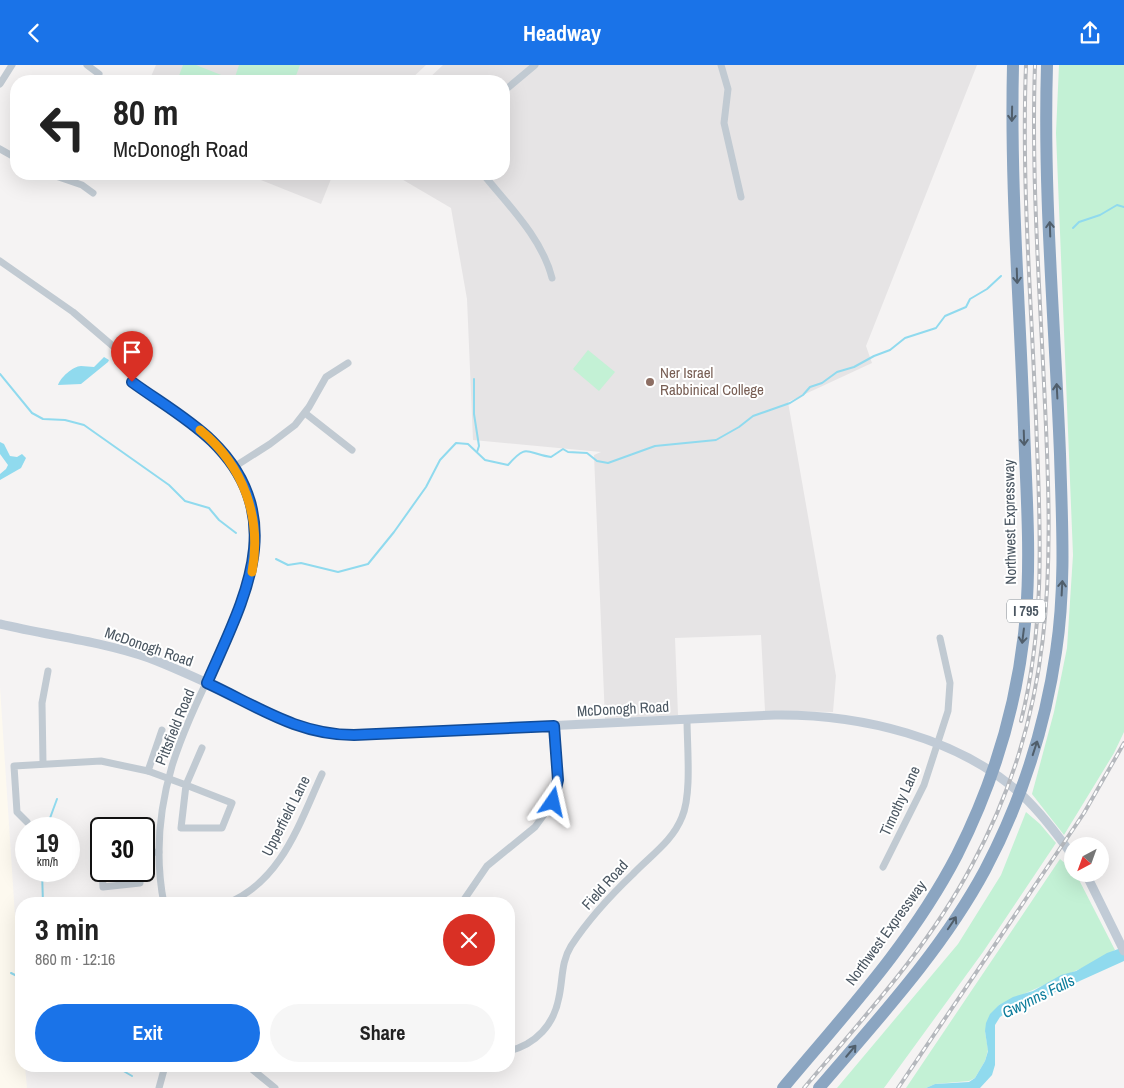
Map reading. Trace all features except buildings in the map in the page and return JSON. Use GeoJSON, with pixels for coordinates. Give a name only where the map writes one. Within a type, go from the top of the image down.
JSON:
{"type":"FeatureCollection","features":[{"type":"Feature","properties":{"kind":"highway","name":"Northwest Expressway"},"geometry":{"type":"LineString","coordinates":[[783,1088],[890,959],[934,896],[956,856],[979,807],[992,771],[1012,701],[1026,613],[1028,538],[1014,185],[1013,65]]}},
{"type":"Feature","properties":{"kind":"highway","name":"I 795"},"geometry":{"type":"LineString","coordinates":[[820,1088],[918,970],[972,891],[1009,821],[1029,767],[1046,708],[1058,633],[1062,544],[1047,145],[1048,65]]}},
{"type":"Feature","properties":{"kind":"main road","name":"McDonogh Road"},"geometry":{"type":"LineString","coordinates":[[0,624],[120,649],[162,663],[291,725],[326,734],[354,735],[792,715],[840,717],[907,733],[967,758],[995,774],[1035,808],[1064,843]]}},
{"type":"Feature","properties":{"kind":"main road"},"geometry":{"type":"LineString","coordinates":[[1091,883],[1124,951]]}},
{"type":"Feature","properties":{"kind":"street"},"geometry":{"type":"LineString","coordinates":[[0,84],[12,65]]}},
{"type":"Feature","properties":{"kind":"street"},"geometry":{"type":"LineString","coordinates":[[87,65],[99,74]]}},
{"type":"Feature","properties":{"kind":"street"},"geometry":{"type":"LineString","coordinates":[[510,86],[535,65]]}},
{"type":"Feature","properties":{"kind":"street"},"geometry":{"type":"LineString","coordinates":[[721,65],[728,89],[724,123],[741,197]]}},
{"type":"Feature","properties":{"kind":"street"},"geometry":{"type":"LineString","coordinates":[[67,180],[82,185],[93,193]]}},
{"type":"Feature","properties":{"kind":"street"},"geometry":{"type":"LineString","coordinates":[[488,180],[536,241],[550,268],[552,278]]}},
{"type":"Feature","properties":{"kind":"street"},"geometry":{"type":"LineString","coordinates":[[0,261],[48,293],[114,347]]}},
{"type":"Feature","properties":{"kind":"street"},"geometry":{"type":"LineString","coordinates":[[234,467],[281,437],[305,413],[326,377],[348,363]]}},
{"type":"Feature","properties":{"kind":"street","name":"Pittsfield Road"},"geometry":{"type":"LineString","coordinates":[[132,382],[202,432],[219,448],[234,467],[252,509],[256,547],[247,588],[178,749],[168,779],[161,818],[159,852],[163,897]]}},
{"type":"Feature","properties":{"kind":"street"},"geometry":{"type":"LineString","coordinates":[[305,413],[352,450]]}},
{"type":"Feature","properties":{"kind":"street","name":"Timothy Lane"},"geometry":{"type":"LineString","coordinates":[[883,867],[924,785],[946,717],[950,694],[947,663],[940,639]]}},
{"type":"Feature","properties":{"kind":"street"},"geometry":{"type":"LineString","coordinates":[[43,763],[42,703],[48,671]]}},
{"type":"Feature","properties":{"kind":"street","name":"Field Road"},"geometry":{"type":"LineString","coordinates":[[515,1049],[525,1046],[546,1029],[557,1007],[562,967],[571,946],[620,887],[660,849],[676,830],[686,806],[687,719]]}},
{"type":"Feature","properties":{"kind":"street"},"geometry":{"type":"LineString","coordinates":[[466,897],[487,866],[535,827],[553,802],[558,780],[554,726]]}},
{"type":"Feature","properties":{"kind":"street"},"geometry":{"type":"LineString","coordinates":[[148,771],[162,730]]}},
{"type":"Feature","properties":{"kind":"street"},"geometry":{"type":"LineString","coordinates":[[22,817],[17,812],[14,766],[101,761],[148,771],[186,785],[232,803],[222,828],[181,828],[186,785],[202,748]]}},
{"type":"Feature","properties":{"kind":"street","name":"Upperfield Lane"},"geometry":{"type":"LineString","coordinates":[[237,897],[257,885],[278,863],[289,845],[322,774]]}},
{"type":"Feature","properties":{"kind":"street"},"geometry":{"type":"LineString","coordinates":[[155,852],[159,852]]}},
{"type":"Feature","properties":{"kind":"street"},"geometry":{"type":"LineString","coordinates":[[103,882],[103,887],[140,882]]}},
{"type":"Feature","properties":{"kind":"street"},"geometry":{"type":"LineString","coordinates":[[159,1088],[163,1072]]}},
{"type":"Feature","properties":{"kind":"street"},"geometry":{"type":"LineString","coordinates":[[255,1072],[275,1088]]}},
{"type":"Feature","properties":{"kind":"shaded area"},"geometry":{"type":"Polygon","coordinates":[[[156,65],[426,65],[415,75],[152,75],[156,65]]]}},
{"type":"Feature","properties":{"kind":"shaded area","name":"Ner Israel Rabbinical College"},"geometry":{"type":"Polygon","coordinates":[[[443,65],[977,65],[866,346],[872,363],[788,402],[836,676],[833,712],[765,711],[761,635],[675,638],[678,715],[605,719],[594,455],[601,452],[473,440],[467,299],[451,208],[403,180],[510,180],[510,75],[432,75],[443,65]]]}},
{"type":"Feature","properties":{"kind":"shaded area"},"geometry":{"type":"Polygon","coordinates":[[[261,180],[331,180],[321,204],[261,180]]]}},
{"type":"Feature","properties":{"kind":"shaded area"},"geometry":{"type":"Polygon","coordinates":[[[0,687],[15,916],[15,1072],[26,1072],[27,1088],[0,1088],[0,687]]]}},
{"type":"Feature","properties":{"kind":"green space"},"geometry":{"type":"Polygon","coordinates":[[[183,65],[196,65],[221,75],[179,75],[183,65]]]}},
{"type":"Feature","properties":{"kind":"green space"},"geometry":{"type":"Polygon","coordinates":[[[239,65],[300,65],[296,75],[236,75],[239,65]]]}},
{"type":"Feature","properties":{"kind":"green space"},"geometry":{"type":"Polygon","coordinates":[[[1059,65],[1124,65],[1124,732],[1114,753],[1064,835],[1032,794],[1054,712],[1067,648],[1073,555],[1056,133],[1059,65]]]}},
{"type":"Feature","properties":{"kind":"green space"},"geometry":{"type":"Polygon","coordinates":[[[588,350],[615,372],[599,391],[573,369],[588,350]]]}},
{"type":"Feature","properties":{"kind":"green space"},"geometry":{"type":"Polygon","coordinates":[[[1026,812],[1040,824],[1056,843],[983,952],[884,1088],[837,1088],[958,944],[1001,875],[1026,812]]]}},
{"type":"Feature","properties":{"kind":"green space"},"geometry":{"type":"Polygon","coordinates":[[[1060,859],[1064,862],[1064,883],[1081,883],[1115,950],[1093,963],[999,1005],[985,1031],[988,1050],[985,1061],[975,1078],[969,1081],[935,1084],[926,1088],[906,1088],[1060,859]]]}},
{"type":"Feature","properties":{"kind":"water"},"geometry":{"type":"Polygon","coordinates":[[[104,357],[109,360],[108,362],[81,384],[58,385],[64,376],[74,368],[81,366],[94,367],[104,357]]]}},
{"type":"Feature","properties":{"kind":"water"},"geometry":{"type":"Polygon","coordinates":[[[0,442],[4,444],[10,456],[17,457],[22,454],[26,458],[21,468],[0,480],[0,474],[8,465],[0,454],[0,442]]]}},
{"type":"Feature","properties":{"kind":"water","name":"Gwynns Falls"},"geometry":{"type":"Polygon","coordinates":[[[1124,947],[1124,961],[1042,998],[1015,1007],[1000,1017],[995,1025],[995,1065],[992,1075],[980,1088],[926,1088],[935,1084],[969,1082],[975,1078],[985,1061],[988,1051],[985,1031],[986,1023],[990,1014],[999,1005],[1013,997],[1033,991],[1061,975],[1076,971],[1107,953],[1124,947]]]}},
{"type":"Feature","properties":{"kind":"waterway"},"geometry":{"type":"LineString","coordinates":[[1073,228],[1079,222],[1100,215],[1117,205],[1124,207]]}},
{"type":"Feature","properties":{"kind":"waterway"},"geometry":{"type":"LineString","coordinates":[[276,559],[288,565],[301,563],[338,572],[368,564],[394,532],[426,487],[440,460],[456,443],[468,444],[485,460],[508,465],[520,454],[528,451],[551,457],[563,449],[568,452],[587,453],[597,461],[608,463],[655,446],[716,440],[739,427],[753,416],[790,403],[803,395],[810,387],[822,383],[837,372],[854,367],[890,350],[905,338],[936,328],[945,316],[966,307],[970,299],[987,289],[1001,276]]}},
{"type":"Feature","properties":{"kind":"waterway"},"geometry":{"type":"LineString","coordinates":[[0,374],[32,413],[43,419],[65,420],[84,425],[169,485],[185,501],[209,508],[219,520],[236,533]]}},
{"type":"Feature","properties":{"kind":"waterway"},"geometry":{"type":"LineString","coordinates":[[474,379],[474,414],[479,446],[477,452]]}},
{"type":"Feature","properties":{"kind":"waterway"},"geometry":{"type":"LineString","coordinates":[[50,817],[57,799]]}},
{"type":"Feature","properties":{"kind":"waterway"},"geometry":{"type":"LineString","coordinates":[[42,882],[43,897]]}},
{"type":"Feature","properties":{"kind":"waterway"},"geometry":{"type":"LineString","coordinates":[[11,973],[15,975]]}},
{"type":"Feature","properties":{"kind":"waterway"},"geometry":{"type":"LineString","coordinates":[[125,1072],[132,1076]]}},
{"type":"Feature","properties":{"kind":"railway"},"geometry":{"type":"LineString","coordinates":[[1021,721],[1034,653],[1040,550],[1026,208],[1026,65]]}},
{"type":"Feature","properties":{"kind":"railway"},"geometry":{"type":"LineString","coordinates":[[804,1088],[894,981],[936,925],[955,895],[972,865],[999,808],[1020,752],[1034,696],[1043,641],[1049,527],[1048,467],[1035,192],[1035,65]]}},
{"type":"Feature","properties":{"kind":"railway"},"geometry":{"type":"LineString","coordinates":[[898,1088],[1084,813],[1124,743]]}},
{"type":"Feature","properties":{"kind":"slow traffic"},"geometry":{"type":"LineString","coordinates":[[200,430],[211,439],[234,467],[247,494],[252,509],[255,530],[256,547],[252,572]]}},
{"type":"Feature","properties":{"kind":"place","name":"Ner Israel Rabbinical College"},"geometry":{"type":"Point","coordinates":[650,382]}},
{"type":"Feature","properties":{"kind":"route"},"geometry":{"type":"LineString","coordinates":[[132,382],[202,432],[219,448],[234,467],[252,509],[256,547],[251,576],[207,683],[291,725],[326,734],[354,735],[554,726],[558,780],[553,802]]}}]}
